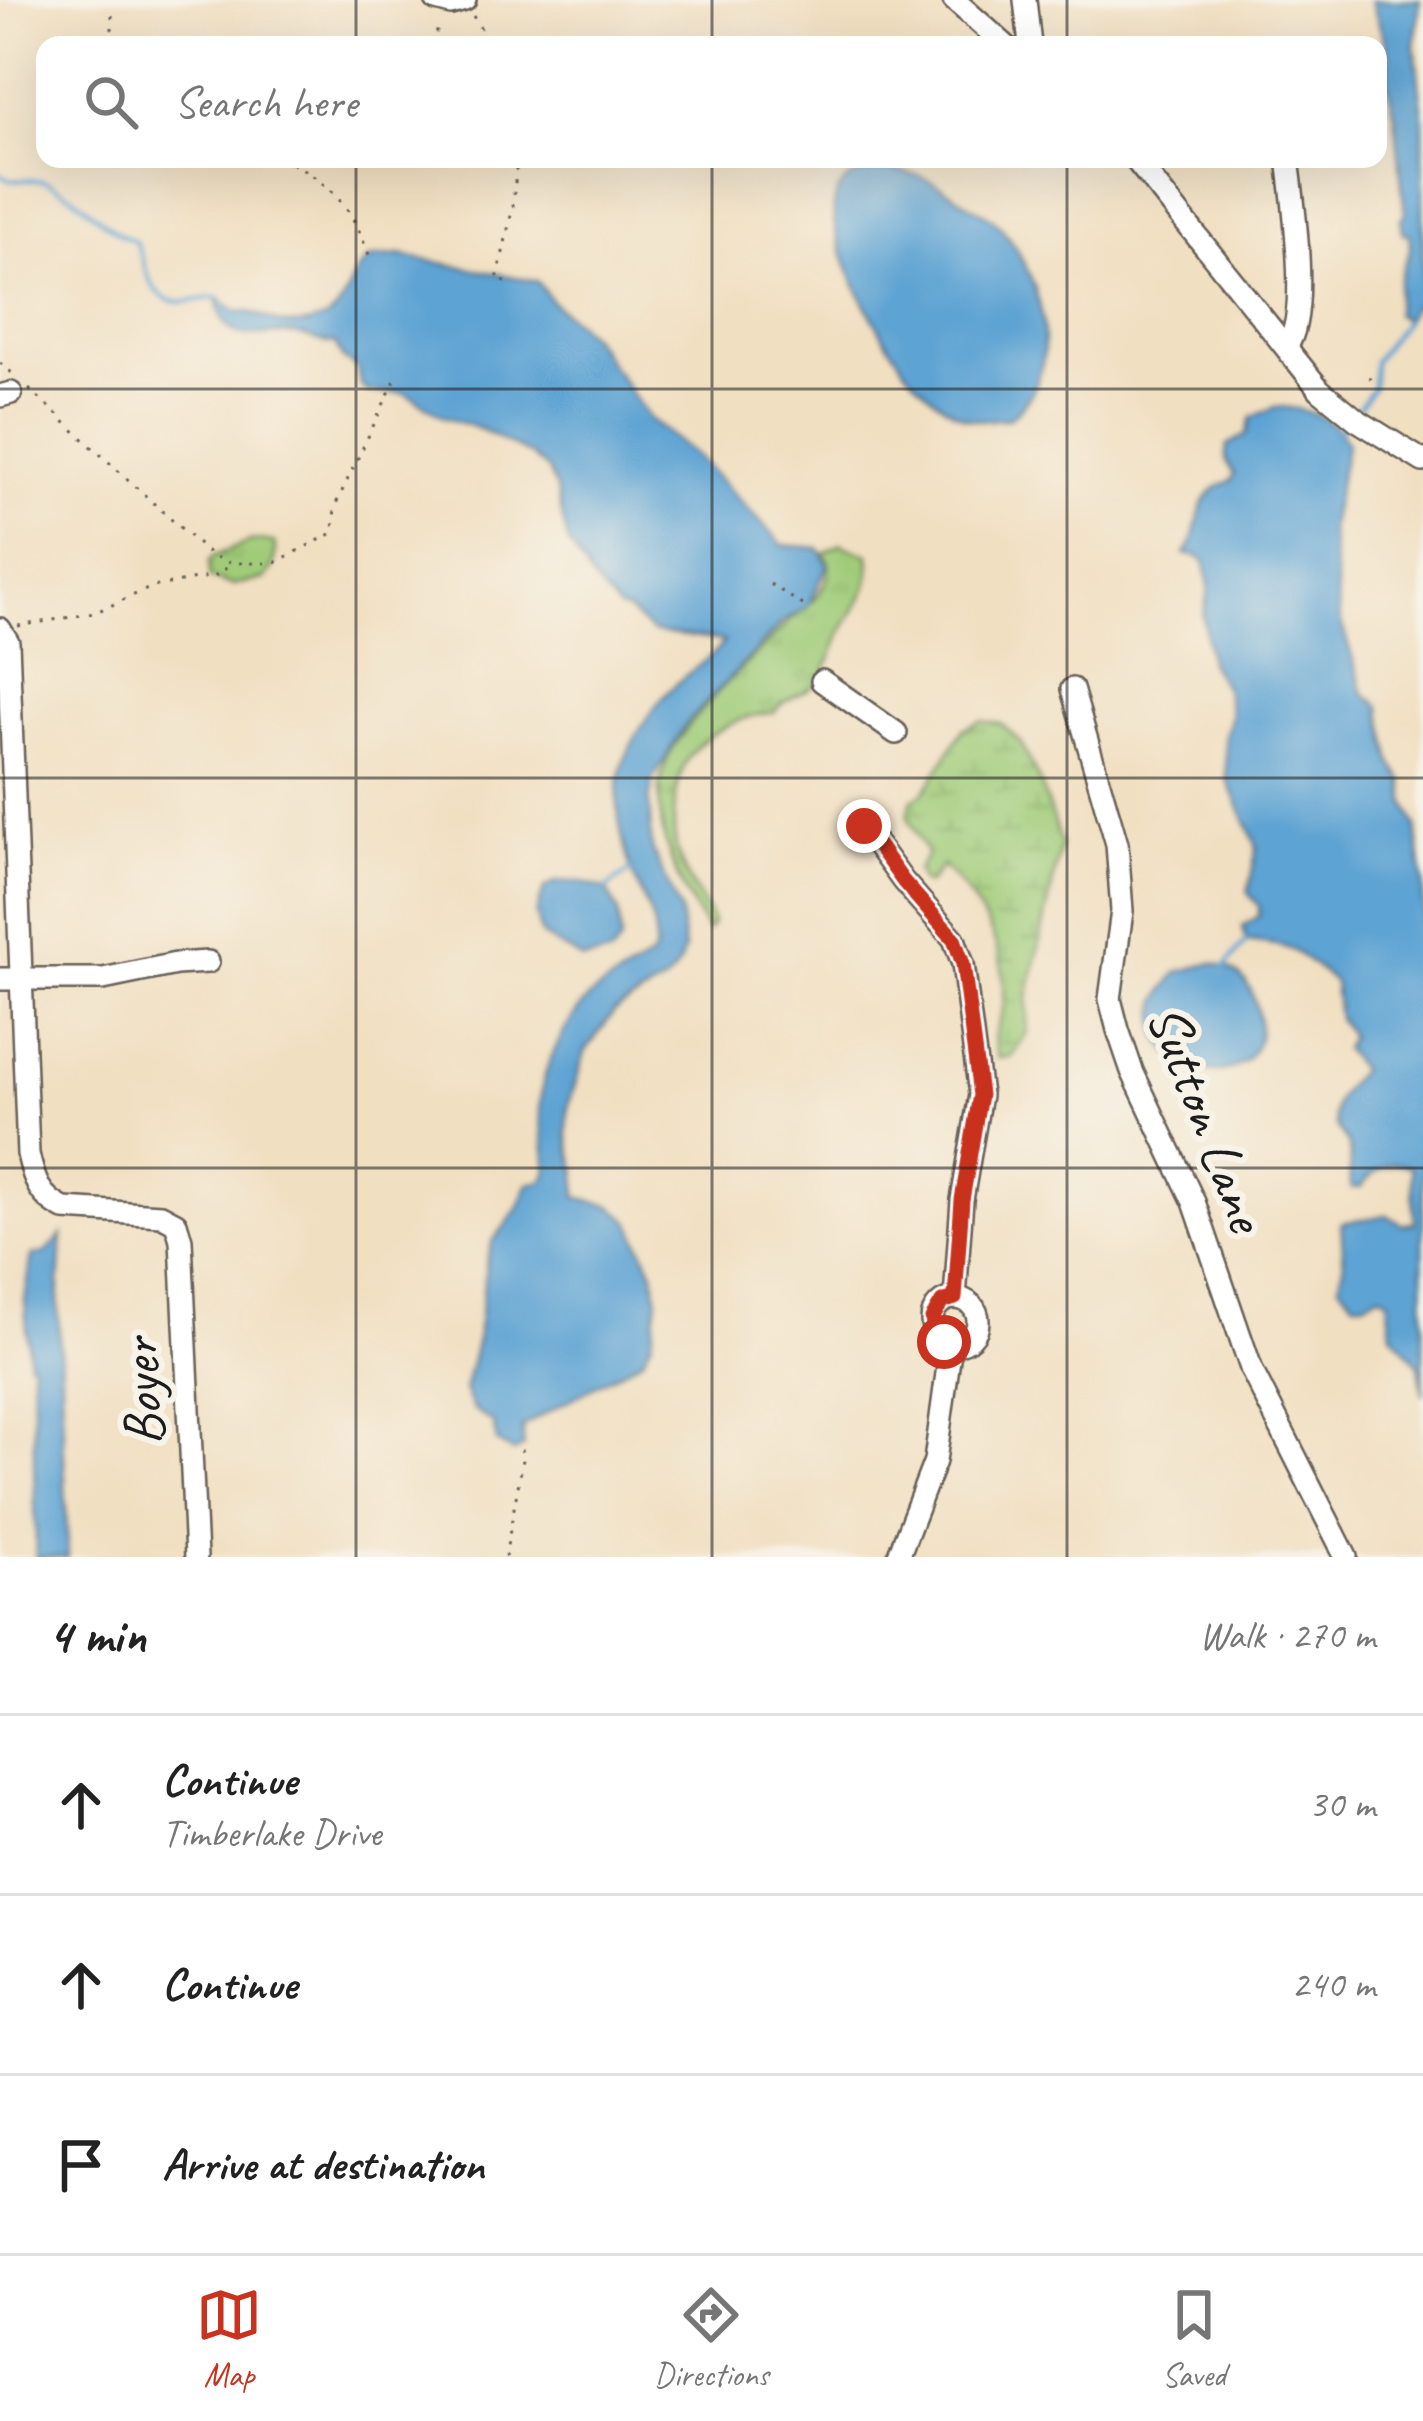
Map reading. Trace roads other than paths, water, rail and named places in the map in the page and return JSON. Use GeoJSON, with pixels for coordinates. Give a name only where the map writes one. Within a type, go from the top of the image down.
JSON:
{"type":"FeatureCollection","features":[{"type":"Feature","properties":{"kind":"street"},"geometry":{"type":"LineString","coordinates":[[954,0],[995,36]]}},
{"type":"Feature","properties":{"kind":"street"},"geometry":{"type":"LineString","coordinates":[[1025,0],[1029,36]]}},
{"type":"Feature","properties":{"kind":"street"},"geometry":{"type":"LineString","coordinates":[[1142,168],[1319,390],[1423,461]]}},
{"type":"Feature","properties":{"kind":"street"},"geometry":{"type":"LineString","coordinates":[[1287,345],[1295,335],[1297,309],[1297,232],[1289,168]]}},
{"type":"Feature","properties":{"kind":"street"},"geometry":{"type":"LineString","coordinates":[[2,632],[11,978],[103,979],[208,962]]}},
{"type":"Feature","properties":{"kind":"street"},"geometry":{"type":"LineString","coordinates":[[821,681],[896,733]]}},
{"type":"Feature","properties":{"kind":"street","name":"Sutton Lane"},"geometry":{"type":"LineString","coordinates":[[1072,689],[1117,844],[1122,911],[1111,999],[1118,1030],[1132,1071],[1194,1202],[1252,1371],[1346,1557]]}},
{"type":"Feature","properties":{"kind":"street"},"geometry":{"type":"LineString","coordinates":[[864,826],[903,881],[954,939],[963,964],[980,1095],[962,1200],[955,1298]]}},
{"type":"Feature","properties":{"kind":"street","name":"Boyer"},"geometry":{"type":"LineString","coordinates":[[11,978],[34,1183],[64,1209],[161,1215],[176,1223],[181,1240],[196,1557]]}},
{"type":"Feature","properties":{"kind":"street"},"geometry":{"type":"LineString","coordinates":[[955,1298],[971,1305],[978,1325],[965,1342],[951,1344],[939,1338],[932,1319],[942,1302],[955,1298]]}},
{"type":"Feature","properties":{"kind":"street"},"geometry":{"type":"LineString","coordinates":[[898,1557],[935,1461],[951,1344]]}},
{"type":"Feature","properties":{"kind":"water"},"geometry":{"type":"Polygon","coordinates":[[[1371,0],[1420,0],[1415,46],[1423,119],[1423,303],[1413,306],[1405,320],[1395,314],[1410,241],[1409,234],[1403,233],[1401,218],[1405,216],[1395,116],[1387,84],[1387,36],[1371,0]]]}},
{"type":"Feature","properties":{"kind":"water"},"geometry":{"type":"Polygon","coordinates":[[[887,169],[932,181],[994,220],[1025,265],[1036,291],[1044,347],[1028,398],[1009,418],[968,418],[936,399],[905,369],[863,300],[840,246],[835,199],[849,179],[887,169]]]}},
{"type":"Feature","properties":{"kind":"water"},"geometry":{"type":"Polygon","coordinates":[[[399,255],[537,281],[553,303],[590,335],[649,418],[695,455],[783,545],[819,548],[828,565],[808,606],[782,623],[686,724],[654,777],[649,800],[652,849],[680,912],[684,949],[666,981],[614,1012],[585,1052],[568,1107],[567,1134],[577,1172],[577,1197],[612,1206],[630,1221],[654,1274],[658,1300],[652,1340],[643,1358],[522,1427],[524,1447],[514,1452],[497,1442],[493,1423],[473,1410],[464,1390],[477,1339],[487,1258],[528,1184],[543,1181],[547,1173],[541,1093],[563,1033],[590,997],[653,955],[653,924],[621,834],[618,787],[625,759],[658,705],[724,641],[652,632],[619,609],[593,581],[568,542],[548,470],[530,455],[444,417],[405,393],[368,392],[360,385],[357,368],[342,358],[335,343],[299,335],[246,335],[227,326],[221,315],[218,298],[236,312],[283,324],[326,318],[336,311],[370,258],[399,255]]]}},
{"type":"Feature","properties":{"kind":"water"},"geometry":{"type":"Polygon","coordinates":[[[1274,407],[1316,415],[1334,426],[1347,443],[1330,526],[1340,619],[1364,693],[1380,706],[1392,763],[1404,781],[1406,803],[1416,825],[1423,885],[1423,1396],[1419,1365],[1392,1333],[1388,1298],[1379,1294],[1354,1301],[1339,1284],[1344,1267],[1341,1223],[1387,1215],[1402,1224],[1415,1223],[1411,1167],[1390,1165],[1361,1187],[1352,1188],[1349,1147],[1334,1112],[1339,1097],[1361,1070],[1344,1049],[1350,1036],[1338,1018],[1334,982],[1294,951],[1246,941],[1243,926],[1259,916],[1259,906],[1248,893],[1257,847],[1227,779],[1225,736],[1231,715],[1225,688],[1209,662],[1203,615],[1209,588],[1205,561],[1185,554],[1203,503],[1234,475],[1226,460],[1227,446],[1246,434],[1251,418],[1274,407]]]}},
{"type":"Feature","properties":{"kind":"water"},"geometry":{"type":"Polygon","coordinates":[[[556,882],[606,889],[618,911],[621,941],[611,955],[583,960],[541,935],[536,914],[544,889],[556,882]]]}},
{"type":"Feature","properties":{"kind":"water"},"geometry":{"type":"Polygon","coordinates":[[[1213,963],[1236,973],[1250,988],[1258,1036],[1249,1057],[1232,1069],[1210,1072],[1170,1053],[1159,1032],[1158,1004],[1177,972],[1213,963]]]}},
{"type":"Feature","properties":{"kind":"water"},"geometry":{"type":"Polygon","coordinates":[[[62,1235],[58,1305],[68,1557],[36,1557],[32,1363],[25,1300],[32,1255],[46,1253],[62,1235]]]}},
{"type":"Feature","properties":{"kind":"waterway"},"geometry":{"type":"LineString","coordinates":[[0,174],[59,187],[135,241],[149,279],[168,299],[218,298]]}},
{"type":"Feature","properties":{"kind":"waterway"},"geometry":{"type":"LineString","coordinates":[[1359,407],[1373,387],[1374,361],[1405,320]]}},
{"type":"Feature","properties":{"kind":"waterway"},"geometry":{"type":"LineString","coordinates":[[1339,430],[1345,425]]}},
{"type":"Feature","properties":{"kind":"waterway"},"geometry":{"type":"LineString","coordinates":[[606,889],[631,870]]}},
{"type":"Feature","properties":{"kind":"waterway"},"geometry":{"type":"LineString","coordinates":[[1222,971],[1246,941]]}}]}
